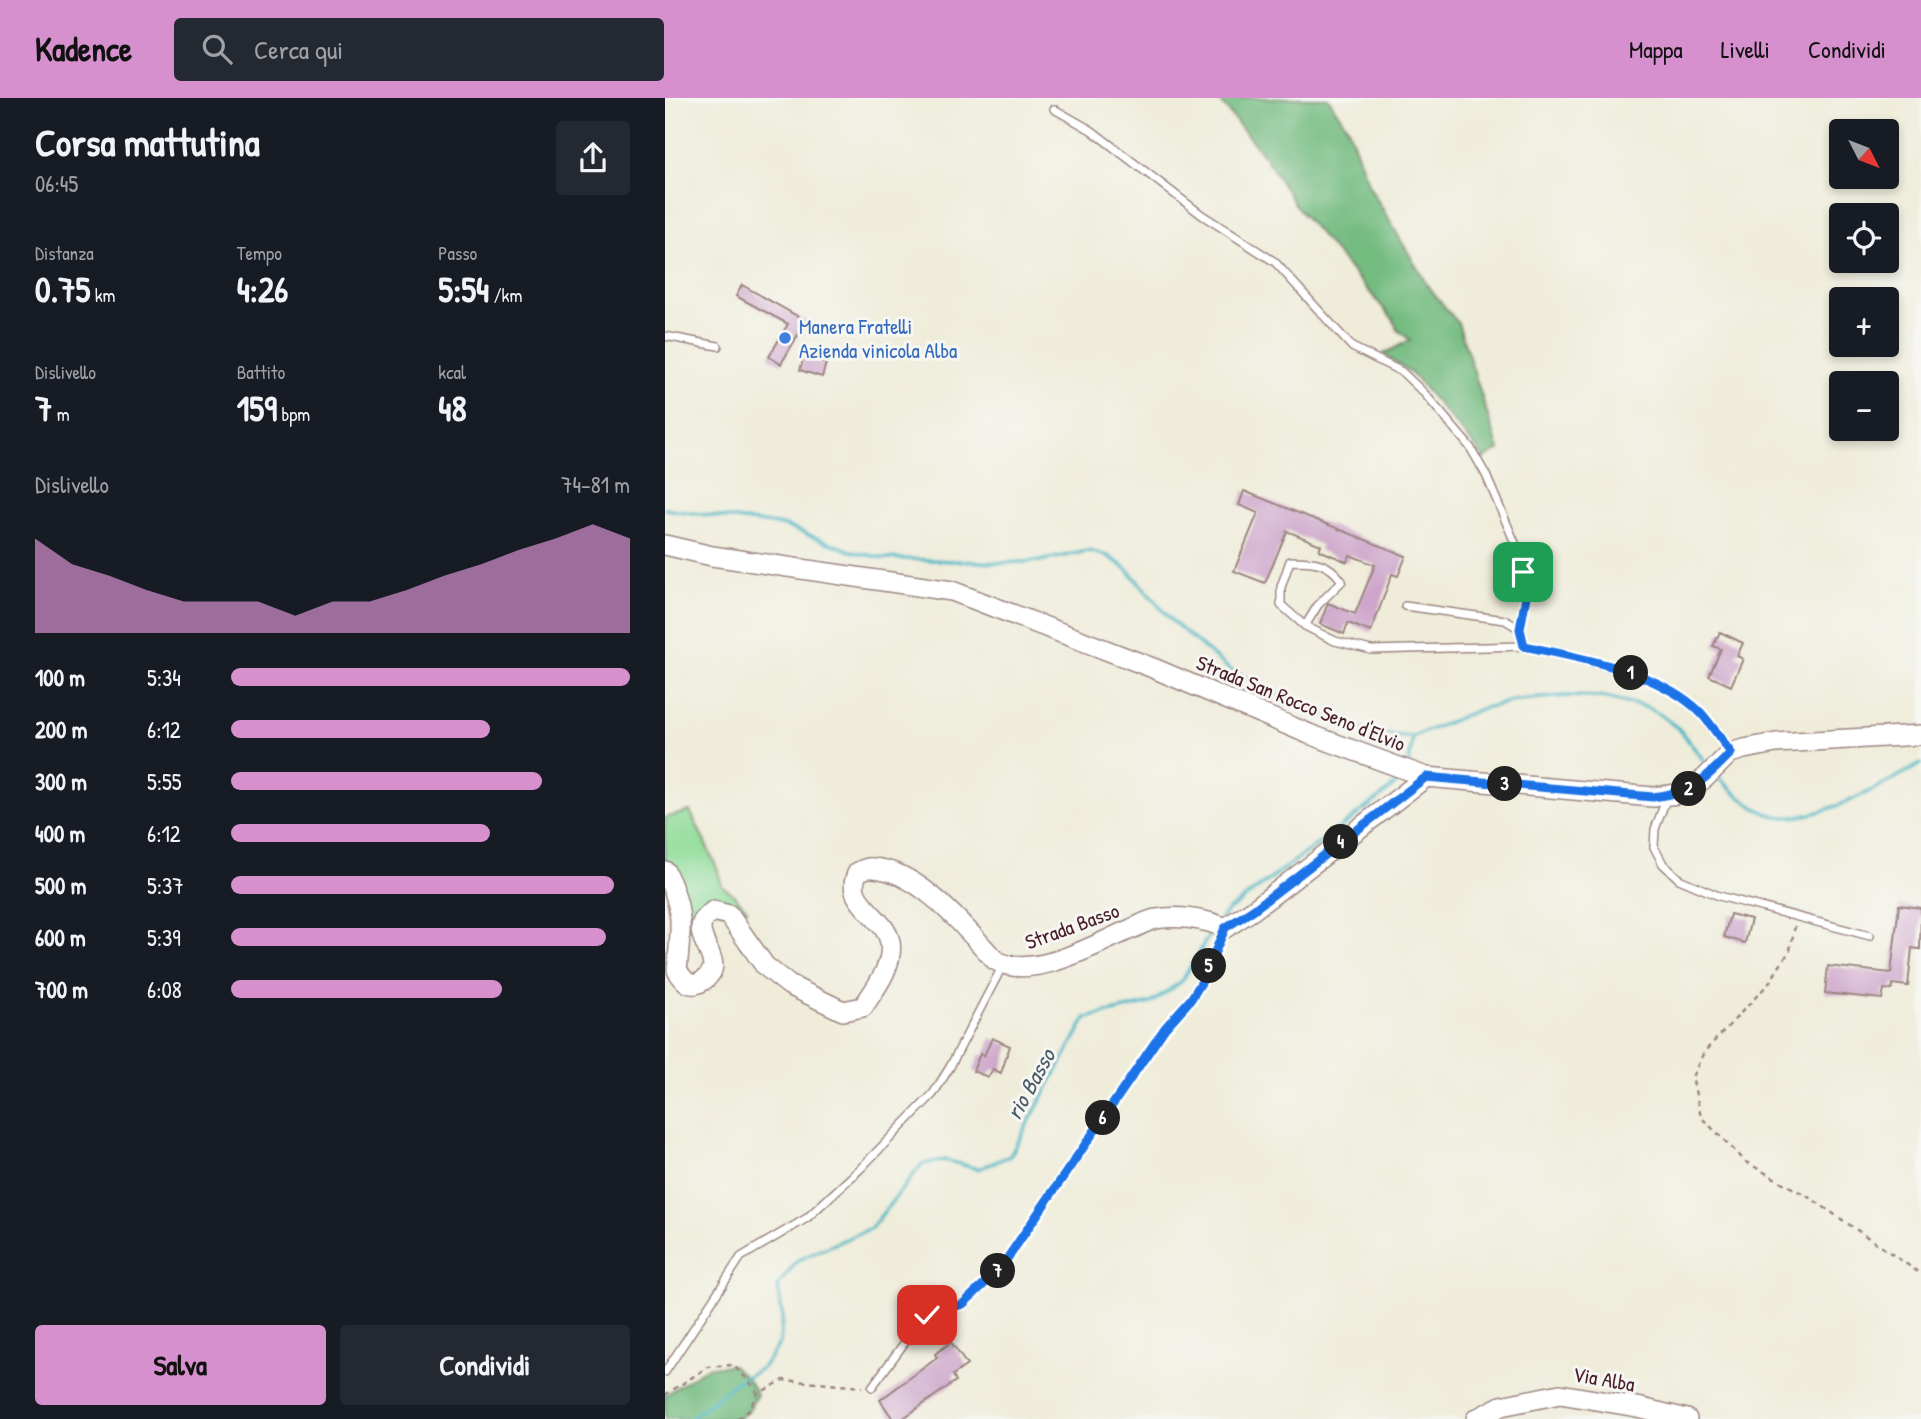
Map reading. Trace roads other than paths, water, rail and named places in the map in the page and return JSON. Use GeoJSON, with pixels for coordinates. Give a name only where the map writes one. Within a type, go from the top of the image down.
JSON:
{"type":"FeatureCollection","features":[{"type":"Feature","properties":{"kind":"street","name":"Strada San Rocco Seno d'Elvio"},"geometry":{"type":"LineString","coordinates":[[665,545],[712,556],[953,591],[1153,668],[1309,734],[1412,772],[1653,797],[1672,795]]}},
{"type":"Feature","properties":{"kind":"street"},"geometry":{"type":"LineString","coordinates":[[1672,795],[1699,784],[1727,756],[1776,743],[1921,735]]}},
{"type":"Feature","properties":{"kind":"street"},"geometry":{"type":"LineString","coordinates":[[1218,926],[1253,910],[1412,772]]}},
{"type":"Feature","properties":{"kind":"street","name":"Strada Basso"},"geometry":{"type":"LineString","coordinates":[[665,871],[677,894],[681,922],[677,970],[686,982],[693,984],[702,981],[712,972],[713,963],[701,929],[703,919],[713,911],[729,915],[765,966],[789,985],[843,1011],[863,1007],[880,983],[890,954],[890,942],[885,930],[854,894],[853,880],[858,872],[872,867],[898,875],[932,894],[995,960],[1004,965],[1035,967],[1059,960],[1156,919],[1197,920],[1218,926]]}},
{"type":"Feature","properties":{"kind":"street","name":"Via Alba"},"geometry":{"type":"LineString","coordinates":[[1476,1419],[1501,1406],[1560,1394],[1637,1407],[1687,1419]]}},
{"type":"Feature","properties":{"kind":"lane"},"geometry":{"type":"LineString","coordinates":[[1054,109],[1091,130],[1202,215],[1275,262],[1352,347],[1402,372],[1425,393],[1470,447],[1486,475],[1515,543],[1526,597],[1520,629],[1524,646]]}},
{"type":"Feature","properties":{"kind":"lane"},"geometry":{"type":"LineString","coordinates":[[665,336],[718,346]]}},
{"type":"Feature","properties":{"kind":"lane"},"geometry":{"type":"LineString","coordinates":[[1305,625],[1318,605],[1342,581],[1332,568],[1308,561],[1290,561],[1281,587],[1281,605],[1305,625],[1335,641],[1371,650],[1524,646],[1636,675],[1671,689],[1701,713],[1727,756]]}},
{"type":"Feature","properties":{"kind":"lane"},"geometry":{"type":"LineString","coordinates":[[1405,606],[1505,620],[1520,629]]}},
{"type":"Feature","properties":{"kind":"lane"},"geometry":{"type":"LineString","coordinates":[[1672,795],[1654,830],[1654,847],[1663,864],[1679,879],[1719,897],[1870,936]]}},
{"type":"Feature","properties":{"kind":"lane"},"geometry":{"type":"LineString","coordinates":[[871,1387],[927,1315],[963,1304],[1000,1269],[1165,1028],[1191,999],[1204,978],[1218,926]]}},
{"type":"Feature","properties":{"kind":"lane"},"geometry":{"type":"LineString","coordinates":[[665,1372],[741,1257],[807,1218],[860,1169],[933,1094],[1004,965]]}},
{"type":"Feature","properties":{"kind":"waterway"},"geometry":{"type":"LineString","coordinates":[[665,509],[785,526],[854,552],[883,558],[1002,563],[1040,561],[1088,551],[1108,556],[1127,569],[1172,621],[1229,669],[1300,706],[1359,729],[1413,737],[1480,709],[1517,700],[1566,696],[1603,697],[1645,707],[1659,714],[1679,729],[1709,767]]}},
{"type":"Feature","properties":{"kind":"waterway","name":"rio Basso"},"geometry":{"type":"LineString","coordinates":[[1409,763],[1413,737]]}},
{"type":"Feature","properties":{"kind":"waterway"},"geometry":{"type":"LineString","coordinates":[[1716,775],[1754,807],[1769,814],[1786,817],[1805,815],[1847,802],[1921,764]]}},
{"type":"Feature","properties":{"kind":"waterway","name":"rio Basso"},"geometry":{"type":"LineString","coordinates":[[1221,918],[1378,799],[1402,776]]}},
{"type":"Feature","properties":{"kind":"waterway","name":"rio Basso"},"geometry":{"type":"LineString","coordinates":[[690,1419],[735,1383],[762,1368],[780,1343],[782,1315],[778,1286],[798,1260],[871,1228],[922,1164],[945,1160],[978,1169],[1010,1156],[1086,1018],[1151,1003],[1182,981],[1212,930]]}},
{"type":"Feature","properties":{"kind":"place","name":"Manera Fratelli Azienda vinicola Alba"},"geometry":{"type":"Point","coordinates":[785,338]}}]}
